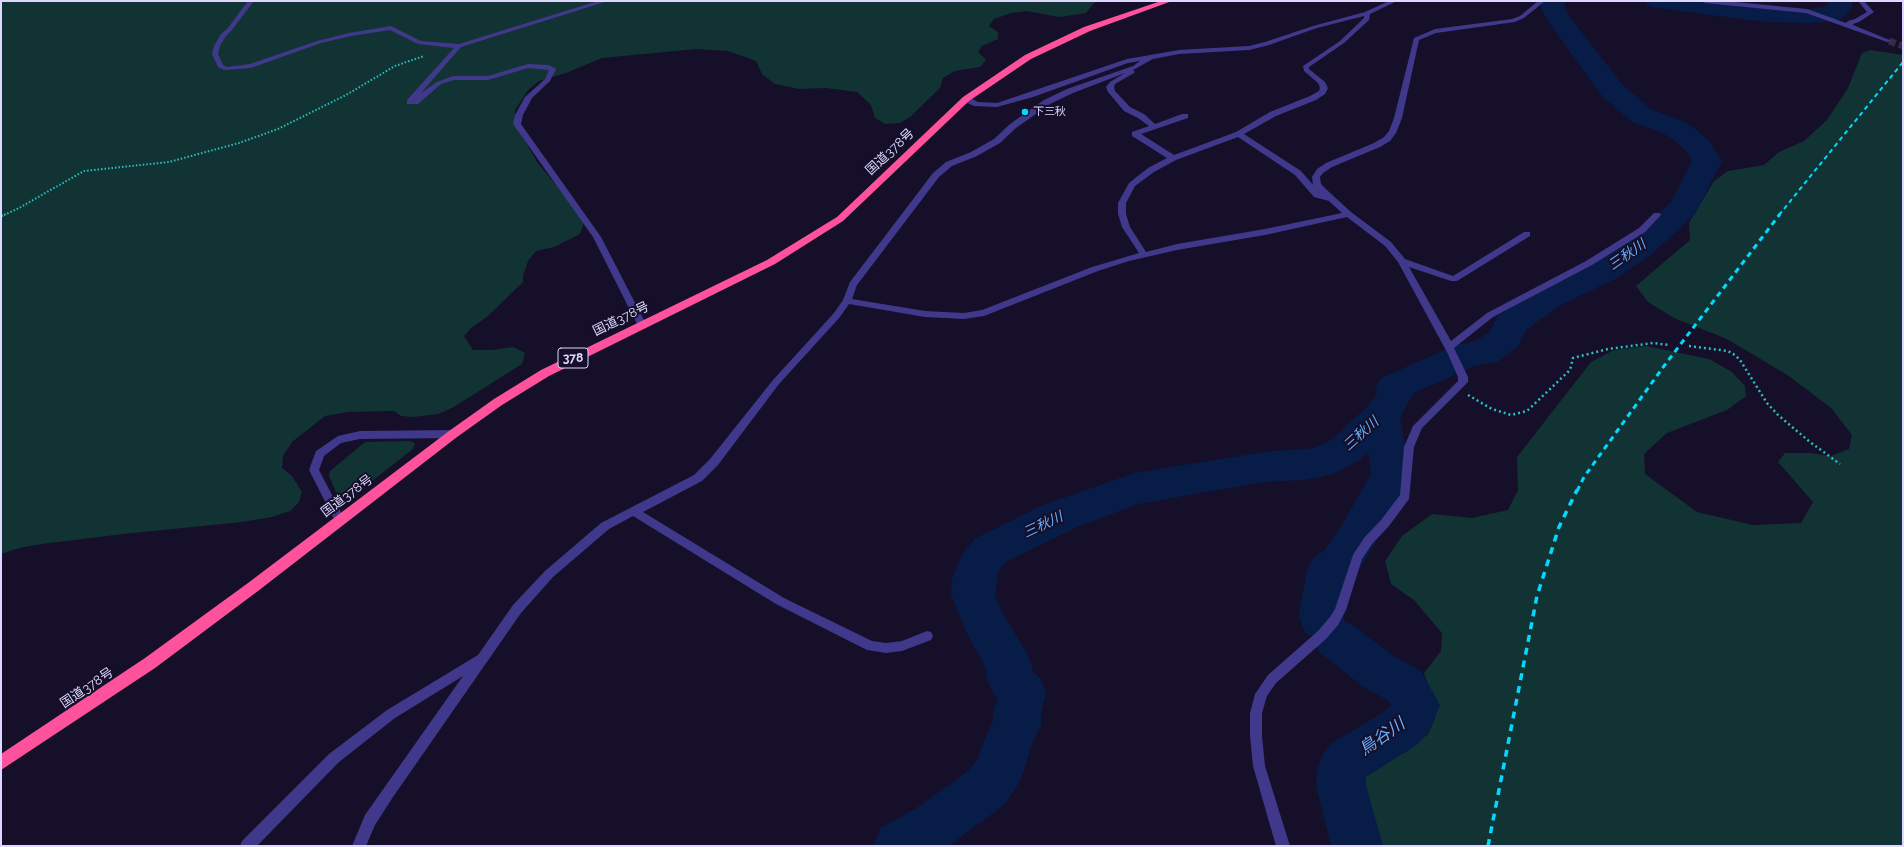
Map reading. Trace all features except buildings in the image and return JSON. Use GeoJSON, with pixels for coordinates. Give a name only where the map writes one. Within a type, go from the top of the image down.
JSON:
{"type":"FeatureCollection","features":[{"type":"Feature","properties":{"kind":"highway","name":"国道378号"},"geometry":{"type":"LineString","coordinates":[[1,763],[150,663],[253,587],[453,434],[498,402],[544,373],[641,324],[712,292],[771,262],[840,219],[966,99],[1028,57],[1087,29],[1168,1]]}},
{"type":"Feature","properties":{"kind":"street"},"geometry":{"type":"LineString","coordinates":[[251,1],[229,30],[223,35],[216,46],[214,54],[220,66],[226,69],[251,66],[325,41],[390,28],[420,43],[459,46],[604,1]]}},
{"type":"Feature","properties":{"kind":"street"},"geometry":{"type":"LineString","coordinates":[[966,99],[977,104],[997,105],[1011,102],[1112,65],[1152,56],[1207,50],[1249,48],[1267,44],[1315,27],[1367,13],[1394,1]]}},
{"type":"Feature","properties":{"kind":"street"},"geometry":{"type":"LineString","coordinates":[[1283,846],[1259,766],[1256,736],[1256,713],[1261,694],[1272,679],[1322,635],[1334,621],[1340,610],[1357,558],[1368,541],[1385,523],[1405,496],[1409,447],[1418,426],[1463,382],[1463,377],[1451,351],[1402,261],[1388,244],[1348,214],[1331,199],[1317,184],[1316,177],[1320,171],[1329,165],[1377,145],[1387,139],[1393,131],[1398,118],[1416,39],[1435,31],[1513,21],[1522,17],[1542,1]]}},
{"type":"Feature","properties":{"kind":"street"},"geometry":{"type":"LineString","coordinates":[[1705,1],[1807,11],[1889,42]]}},
{"type":"Feature","properties":{"kind":"street"},"geometry":{"type":"LineString","coordinates":[[1849,27],[1850,22],[1857,21],[1871,12],[1861,1]]}},
{"type":"Feature","properties":{"kind":"street"},"geometry":{"type":"LineString","coordinates":[[1144,255],[1126,227],[1122,214],[1122,203],[1132,185],[1151,170],[1173,158],[1218,143],[1239,134],[1273,114],[1313,98],[1322,92],[1324,88],[1321,82],[1306,70],[1306,66],[1309,62],[1342,42],[1367,19],[1367,13]]}},
{"type":"Feature","properties":{"kind":"street"},"geometry":{"type":"LineString","coordinates":[[459,46],[410,102],[415,102],[439,83],[453,78],[488,78],[528,66],[548,67],[553,70],[548,80],[529,97],[519,115],[517,124],[597,237],[641,324]]}},
{"type":"Feature","properties":{"kind":"street"},"geometry":{"type":"LineString","coordinates":[[359,846],[370,820],[388,792],[517,609],[549,574],[605,526],[698,478],[714,462],[776,382],[837,315],[847,301],[853,284],[936,175],[949,164],[974,154],[997,142],[1013,126],[1047,102],[1070,91],[1136,67],[1152,56]]}},
{"type":"Feature","properties":{"kind":"street"},"geometry":{"type":"LineString","coordinates":[[1136,67],[1133,71],[1112,83],[1110,87],[1112,92],[1127,109],[1141,116],[1153,126]]}},
{"type":"Feature","properties":{"kind":"street"},"geometry":{"type":"LineString","coordinates":[[1173,158],[1135,134],[1153,126],[1185,116]]}},
{"type":"Feature","properties":{"kind":"street"},"geometry":{"type":"LineString","coordinates":[[1239,134],[1298,174],[1317,195],[1331,199]]}},
{"type":"Feature","properties":{"kind":"street"},"geometry":{"type":"LineString","coordinates":[[847,301],[926,314],[964,316],[984,313],[1096,269],[1144,255],[1348,214]]}},
{"type":"Feature","properties":{"kind":"street"},"geometry":{"type":"LineString","coordinates":[[1451,351],[1490,315],[1589,263],[1642,230],[1657,215]]}},
{"type":"Feature","properties":{"kind":"street"},"geometry":{"type":"LineString","coordinates":[[1402,261],[1454,279],[1527,234]]}},
{"type":"Feature","properties":{"kind":"street"},"geometry":{"type":"LineString","coordinates":[[340,520],[314,470],[320,454],[338,440],[360,435],[453,434]]}},
{"type":"Feature","properties":{"kind":"street"},"geometry":{"type":"LineString","coordinates":[[633,511],[780,601],[872,646],[886,648],[902,646],[927,636]]}},
{"type":"Feature","properties":{"kind":"street"},"geometry":{"type":"LineString","coordinates":[[247,846],[334,758],[391,714],[482,658]]}},
{"type":"Feature","properties":{"kind":"path"},"geometry":{"type":"LineString","coordinates":[[1,216],[19,208],[84,171],[169,162],[239,143],[278,129],[346,95],[395,66],[428,54]]}},
{"type":"Feature","properties":{"kind":"path"},"geometry":{"type":"LineString","coordinates":[[1457,389],[1492,409],[1511,415],[1527,411],[1570,370],[1573,358],[1608,349],[1654,343],[1669,345]]}},
{"type":"Feature","properties":{"kind":"path"},"geometry":{"type":"LineString","coordinates":[[1689,346],[1728,351],[1735,355],[1778,415],[1810,442],[1840,464]]}},
{"type":"Feature","properties":{"kind":"green space"},"geometry":{"type":"Polygon","coordinates":[[[1,1],[1099,1],[1094,3],[1086,13],[1059,17],[1027,11],[1011,13],[994,19],[989,26],[998,32],[998,39],[982,46],[978,52],[986,60],[980,67],[955,71],[943,78],[940,88],[910,117],[900,123],[885,124],[875,118],[871,105],[857,92],[826,88],[799,89],[775,84],[762,74],[756,61],[728,51],[696,49],[602,58],[566,73],[539,81],[528,90],[515,110],[515,124],[537,162],[585,220],[580,234],[554,247],[536,251],[528,261],[523,276],[523,282],[488,316],[471,328],[464,336],[473,350],[492,350],[513,347],[525,353],[522,364],[452,408],[438,414],[414,417],[401,416],[394,411],[348,412],[325,416],[292,442],[283,456],[282,468],[292,476],[302,492],[299,502],[290,511],[272,517],[242,522],[42,544],[19,548],[1,554],[1,1]]]}},
{"type":"Feature","properties":{"kind":"green space"},"geometry":{"type":"Polygon","coordinates":[[[1870,50],[1903,55],[1903,846],[1373,846],[1367,825],[1362,785],[1370,766],[1406,752],[1428,734],[1435,718],[1433,698],[1424,673],[1441,651],[1442,633],[1414,600],[1391,584],[1385,561],[1402,536],[1432,514],[1472,518],[1508,510],[1518,490],[1517,457],[1591,362],[1614,350],[1646,346],[1709,359],[1732,372],[1745,386],[1746,396],[1727,410],[1667,433],[1644,454],[1645,474],[1697,512],[1753,525],[1801,523],[1813,502],[1778,462],[1785,453],[1811,453],[1831,456],[1849,449],[1852,435],[1831,408],[1789,376],[1727,339],[1674,318],[1648,302],[1636,286],[1690,240],[1689,223],[1714,181],[1728,171],[1764,165],[1779,152],[1804,141],[1827,120],[1848,88],[1862,53],[1870,50]]]}},
{"type":"Feature","properties":{"kind":"green space"},"geometry":{"type":"Polygon","coordinates":[[[410,441],[415,443],[413,449],[354,495],[343,499],[338,497],[329,476],[330,471],[365,442],[410,441]]]}},
{"type":"Feature","properties":{"kind":"waterway","name":"三秋川"},"geometry":{"type":"LineString","coordinates":[[1381,416],[1396,394],[1394,387],[1469,354],[1484,353],[1506,337],[1510,324],[1547,298],[1603,271],[1641,247],[1684,207],[1707,161],[1699,147],[1683,133],[1670,126],[1642,116],[1612,90],[1557,17],[1552,5],[1555,1]]}},
{"type":"Feature","properties":{"kind":"waterway","name":"三秋川"},"geometry":{"type":"LineString","coordinates":[[1657,1],[1765,15],[1810,16],[1832,14],[1840,8],[1840,1]]}},
{"type":"Feature","properties":{"kind":"waterway","name":"三秋川"},"geometry":{"type":"LineString","coordinates":[[899,846],[936,825],[986,788],[999,771],[1007,743],[1017,725],[1017,713],[1023,693],[1010,680],[1009,665],[984,622],[973,595],[974,579],[979,564],[991,550],[1060,516],[1135,489],[1264,467],[1305,465],[1322,462],[1345,450],[1381,416]]}},
{"type":"Feature","properties":{"kind":"waterway","name":"鳥谷川"},"geometry":{"type":"LineString","coordinates":[[1322,620],[1321,612],[1328,571],[1340,563],[1358,535],[1391,475],[1381,416]]}},
{"type":"Feature","properties":{"kind":"waterway","name":"鳥谷川"},"geometry":{"type":"LineString","coordinates":[[1335,638],[1378,671],[1405,686],[1416,705],[1412,715],[1401,728],[1350,759],[1342,768],[1341,785],[1357,846]]}},
{"type":"Feature","properties":{"kind":"tunnel"},"geometry":{"type":"LineString","coordinates":[[1889,41],[1903,46]]}},
{"type":"Feature","properties":{"kind":"railway"},"geometry":{"type":"LineString","coordinates":[[1779,215],[1903,62]]}},
{"type":"Feature","properties":{"kind":"railway"},"geometry":{"type":"LineString","coordinates":[[1577,491],[1584,477],[1664,366],[1780,214]]}},
{"type":"Feature","properties":{"kind":"railway"},"geometry":{"type":"LineString","coordinates":[[1488,846],[1537,596],[1559,527],[1577,490]]}},
{"type":"Feature","properties":{"kind":"place","name":"下三秋"},"geometry":{"type":"Point","coordinates":[1025,112]}}]}
